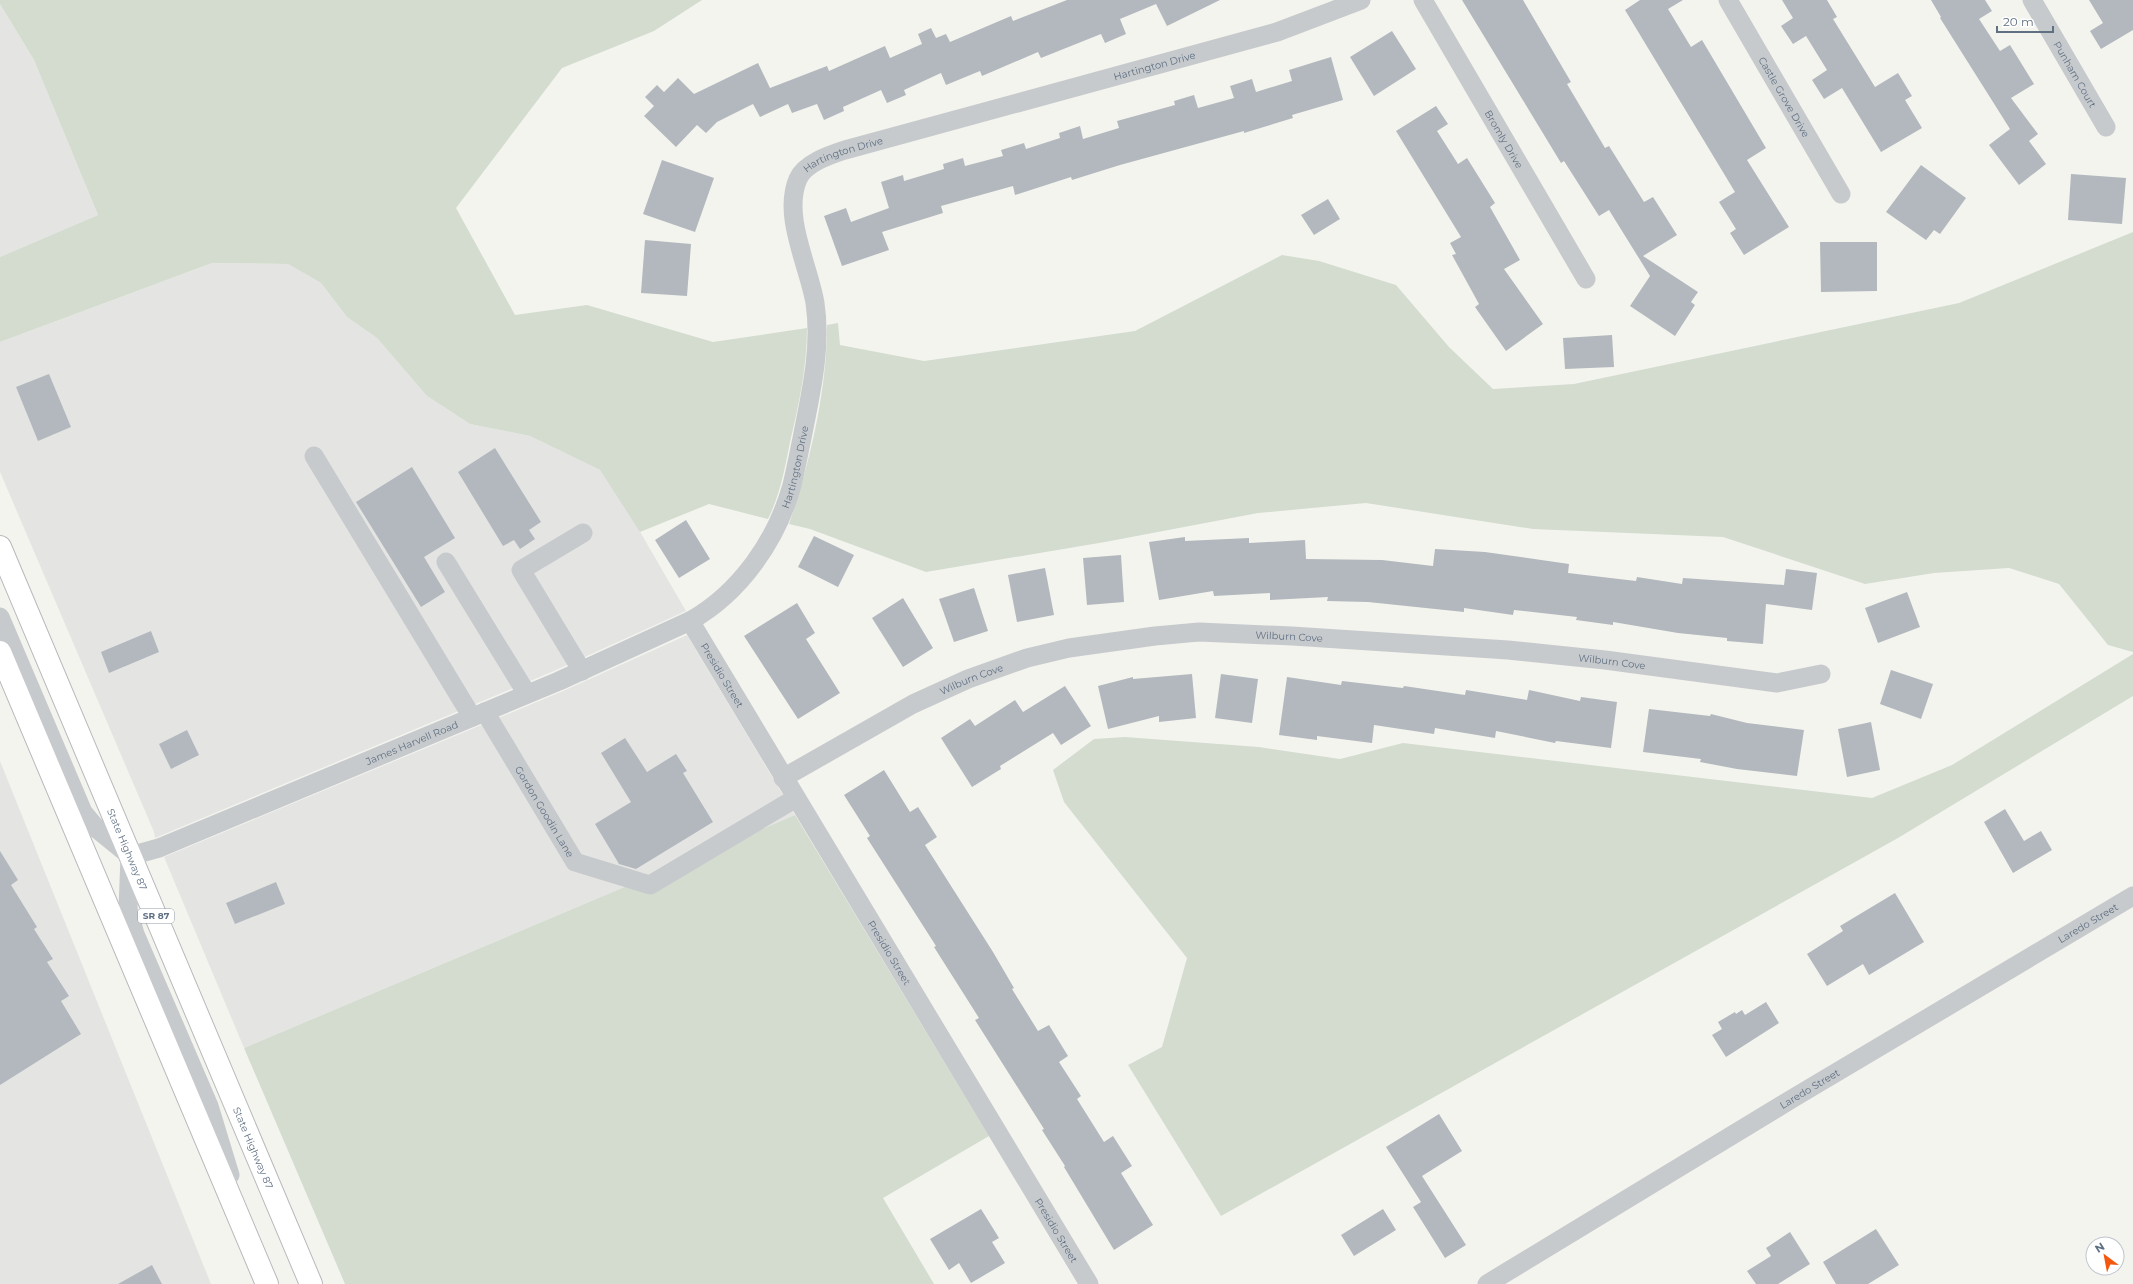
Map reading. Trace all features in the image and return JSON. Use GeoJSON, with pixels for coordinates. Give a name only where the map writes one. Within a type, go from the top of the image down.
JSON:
{"type":"FeatureCollection","features":[{"type":"Feature","properties":{"kind":"highway","name":"State Highway 87"},"geometry":{"type":"LineString","coordinates":[[0,547],[311,1284]]}},
{"type":"Feature","properties":{"kind":"highway"},"geometry":{"type":"LineString","coordinates":[[0,652],[267,1284]]}},
{"type":"Feature","properties":{"kind":"street","name":"Hartington Drive"},"geometry":{"type":"LineString","coordinates":[[690,621],[720,601],[738,583],[756,561],[780,519],[792,485],[817,356],[815,303],[797,234],[792,204],[798,178],[818,159],[845,150],[1277,32],[1361,0]]}},
{"type":"Feature","properties":{"kind":"street","name":"Bromly Drive"},"geometry":{"type":"LineString","coordinates":[[1423,0],[1586,279]]}},
{"type":"Feature","properties":{"kind":"street","name":"Castle Grove Drive"},"geometry":{"type":"LineString","coordinates":[[1728,0],[1841,194]]}},
{"type":"Feature","properties":{"kind":"street","name":"Punham Court"},"geometry":{"type":"LineString","coordinates":[[2032,0],[2106,127]]}},
{"type":"Feature","properties":{"kind":"street","name":"Gordon Goodin Lane"},"geometry":{"type":"LineString","coordinates":[[314,456],[478,714],[575,862],[650,885],[796,798]]}},
{"type":"Feature","properties":{"kind":"street"},"geometry":{"type":"LineString","coordinates":[[582,671],[520,570],[583,533]]}},
{"type":"Feature","properties":{"kind":"street"},"geometry":{"type":"LineString","coordinates":[[446,562],[527,694]]}},
{"type":"Feature","properties":{"kind":"street"},"geometry":{"type":"LineString","coordinates":[[0,617],[83,812],[98,830],[130,856],[128,909],[135,934],[209,1106],[252,1248]]}},
{"type":"Feature","properties":{"kind":"street","name":"James Harvell Road"},"geometry":{"type":"LineString","coordinates":[[130,856],[159,848],[582,671],[690,621]]}},
{"type":"Feature","properties":{"kind":"street","name":"Presidio Street"},"geometry":{"type":"LineString","coordinates":[[690,621],[1089,1284]]}},
{"type":"Feature","properties":{"kind":"street","name":"Wilburn Cove"},"geometry":{"type":"LineString","coordinates":[[784,778],[913,704],[968,679],[1027,658],[1069,648],[1155,636],[1199,632],[1292,636],[1508,650],[1605,660],[1777,683],[1821,674]]}},
{"type":"Feature","properties":{"kind":"street","name":"Laredo Street"},"geometry":{"type":"LineString","coordinates":[[1487,1284],[1789,1101],[2133,896]]}},
{"type":"Feature","properties":{"kind":"shaded area"},"geometry":{"type":"Polygon","coordinates":[[[0,0],[702,0],[654,31],[562,68],[456,208],[515,315],[587,305],[713,342],[807,328],[807,343],[802,385],[782,481],[768,519],[709,504],[640,532],[600,470],[530,436],[470,424],[427,396],[377,338],[347,317],[321,283],[288,264],[212,263],[0,342],[0,257],[98,215],[34,60],[0,4],[0,0]]]}},
{"type":"Feature","properties":{"kind":"shaded area"},"geometry":{"type":"Polygon","coordinates":[[[0,4],[34,60],[98,215],[0,257],[0,4]]]}},
{"type":"Feature","properties":{"kind":"shaded area"},"geometry":{"type":"Polygon","coordinates":[[[2133,232],[2133,652],[2108,645],[2059,584],[2009,568],[1934,573],[1865,584],[1723,537],[1533,529],[1366,503],[1258,513],[1105,542],[926,572],[810,529],[789,524],[804,476],[821,401],[827,325],[838,323],[840,345],[924,361],[1135,331],[1282,255],[1319,261],[1396,285],[1449,347],[1493,389],[1574,384],[1959,303],[2133,232]]]}},
{"type":"Feature","properties":{"kind":"shaded area"},"geometry":{"type":"Polygon","coordinates":[[[212,263],[288,264],[321,283],[347,317],[377,338],[427,396],[470,424],[530,436],[600,470],[635,523],[686,611],[554,671],[155,838],[154,832],[0,472],[0,342],[212,263]]]}},
{"type":"Feature","properties":{"kind":"shaded area"},"geometry":{"type":"Polygon","coordinates":[[[687,635],[795,815],[244,1048],[164,857],[563,691],[687,635]]]}},
{"type":"Feature","properties":{"kind":"shaded area"},"geometry":{"type":"Polygon","coordinates":[[[2133,654],[2133,696],[1898,838],[1221,1216],[1128,1065],[1162,1047],[1187,958],[1064,802],[1053,770],[1094,739],[1125,737],[1259,747],[1340,759],[1403,743],[1872,798],[1952,765],[2133,654]]]}},
{"type":"Feature","properties":{"kind":"shaded area"},"geometry":{"type":"Polygon","coordinates":[[[0,761],[211,1284],[0,1284],[0,761]]]}},
{"type":"Feature","properties":{"kind":"shaded area"},"geometry":{"type":"Polygon","coordinates":[[[795,815],[989,1136],[883,1198],[934,1284],[345,1284],[244,1048],[795,815]]]}},
{"type":"Feature","properties":{"kind":"building"},"geometry":{"type":"Polygon","coordinates":[[[1067,0],[1220,0],[1167,26],[1156,4],[1120,19],[1126,34],[1105,43],[1101,34],[1041,58],[1038,52],[982,76],[980,71],[946,85],[941,73],[904,90],[906,95],[887,103],[881,90],[843,107],[844,111],[824,120],[817,104],[792,113],[788,104],[760,117],[753,104],[717,122],[706,133],[697,125],[676,147],[644,116],[654,106],[645,97],[657,85],[664,92],[678,78],[694,94],[758,63],[770,88],[827,66],[829,71],[885,46],[890,58],[922,44],[918,34],[931,28],[936,38],[946,34],[950,42],[1011,16],[1013,21],[1067,0]]]}},
{"type":"Feature","properties":{"kind":"building"},"geometry":{"type":"Polygon","coordinates":[[[1462,0],[1523,0],[1571,82],[1567,84],[1605,148],[1609,146],[1644,202],[1653,197],[1677,235],[1643,256],[1698,292],[1691,302],[1695,305],[1675,336],[1630,306],[1650,276],[1609,210],[1599,216],[1564,161],[1561,163],[1462,0]]]}},
{"type":"Feature","properties":{"kind":"building"},"geometry":{"type":"Polygon","coordinates":[[[1640,0],[1683,0],[1668,9],[1691,47],[1702,40],[1766,148],[1747,160],[1789,227],[1744,255],[1730,233],[1736,229],[1719,202],[1735,192],[1625,10],[1640,0]]]}},
{"type":"Feature","properties":{"kind":"building"},"geometry":{"type":"Polygon","coordinates":[[[1782,0],[1827,0],[1837,17],[1833,19],[1875,87],[1898,73],[1912,96],[1905,100],[1922,128],[1881,152],[1842,88],[1824,99],[1812,80],[1827,70],[1806,36],[1793,44],[1781,26],[1793,18],[1782,0]]]}},
{"type":"Feature","properties":{"kind":"building"},"geometry":{"type":"Polygon","coordinates":[[[1931,0],[1985,0],[1992,11],[1979,19],[2000,51],[2010,45],[2034,84],[2011,98],[2038,134],[2029,141],[2046,164],[2019,185],[1989,145],[2010,129],[1940,18],[1941,17],[1931,0]]]}},
{"type":"Feature","properties":{"kind":"building"},"geometry":{"type":"Polygon","coordinates":[[[2089,0],[2133,0],[2133,30],[2101,49],[2090,31],[2103,23],[2089,0]]]}},
{"type":"Feature","properties":{"kind":"building"},"geometry":{"type":"Polygon","coordinates":[[[1392,31],[1416,69],[1374,96],[1350,57],[1392,31]]]}},
{"type":"Feature","properties":{"kind":"building"},"geometry":{"type":"Polygon","coordinates":[[[1331,57],[1343,100],[1292,115],[1293,118],[1244,133],[1244,131],[1120,165],[1072,180],[1071,177],[1015,195],[1013,186],[941,206],[943,213],[882,232],[889,250],[842,266],[824,216],[846,208],[851,222],[889,208],[881,182],[903,175],[904,181],[944,169],[943,164],[963,158],[965,166],[1003,156],[1001,150],[1024,143],[1026,149],[1060,138],[1059,133],[1080,126],[1083,139],[1119,128],[1117,121],[1175,105],[1174,101],[1194,95],[1198,108],[1234,98],[1230,86],[1252,79],[1256,92],[1292,81],[1289,70],[1331,57]]]}},
{"type":"Feature","properties":{"kind":"building"},"geometry":{"type":"Polygon","coordinates":[[[1436,106],[1448,124],[1437,131],[1458,164],[1467,158],[1495,203],[1490,207],[1520,260],[1504,269],[1543,324],[1506,351],[1475,307],[1479,304],[1452,255],[1456,254],[1450,243],[1461,237],[1396,131],[1436,106]]]}},
{"type":"Feature","properties":{"kind":"building"},"geometry":{"type":"Polygon","coordinates":[[[662,160],[714,178],[695,232],[643,214],[662,160]]]}},
{"type":"Feature","properties":{"kind":"building"},"geometry":{"type":"Polygon","coordinates":[[[1921,165],[1966,198],[1940,234],[1934,230],[1926,240],[1886,212],[1921,165]]]}},
{"type":"Feature","properties":{"kind":"building"},"geometry":{"type":"Polygon","coordinates":[[[2071,174],[2126,178],[2122,224],[2068,220],[2071,174]]]}},
{"type":"Feature","properties":{"kind":"building"},"geometry":{"type":"Polygon","coordinates":[[[1328,199],[1340,219],[1314,235],[1301,215],[1328,199]]]}},
{"type":"Feature","properties":{"kind":"building"},"geometry":{"type":"Polygon","coordinates":[[[645,240],[691,244],[687,296],[641,293],[645,240]]]}},
{"type":"Feature","properties":{"kind":"building"},"geometry":{"type":"Polygon","coordinates":[[[1820,242],[1877,242],[1877,291],[1821,292],[1820,242]]]}},
{"type":"Feature","properties":{"kind":"building"},"geometry":{"type":"Polygon","coordinates":[[[1612,335],[1614,367],[1565,369],[1563,338],[1612,335]]]}},
{"type":"Feature","properties":{"kind":"building"},"geometry":{"type":"Polygon","coordinates":[[[49,374],[71,427],[38,441],[16,387],[49,374]]]}},
{"type":"Feature","properties":{"kind":"building"},"geometry":{"type":"Polygon","coordinates":[[[495,448],[541,522],[529,530],[535,539],[520,549],[514,540],[503,546],[458,472],[495,448]]]}},
{"type":"Feature","properties":{"kind":"building"},"geometry":{"type":"Polygon","coordinates":[[[412,467],[455,538],[424,557],[445,592],[421,607],[356,502],[412,467]]]}},
{"type":"Feature","properties":{"kind":"building"},"geometry":{"type":"Polygon","coordinates":[[[686,520],[710,559],[679,578],[655,540],[686,520]]]}},
{"type":"Feature","properties":{"kind":"building"},"geometry":{"type":"Polygon","coordinates":[[[814,536],[854,555],[838,587],[798,567],[814,536]]]}},
{"type":"Feature","properties":{"kind":"building"},"geometry":{"type":"Polygon","coordinates":[[[1185,537],[1185,541],[1249,538],[1249,543],[1305,540],[1306,559],[1382,560],[1433,566],[1435,549],[1485,552],[1569,564],[1568,573],[1636,581],[1637,577],[1682,584],[1683,578],[1784,585],[1786,569],[1817,573],[1812,610],[1766,604],[1763,644],[1727,641],[1727,638],[1678,633],[1613,622],[1613,625],[1576,620],[1577,617],[1514,610],[1513,615],[1464,608],[1464,612],[1368,602],[1327,601],[1328,597],[1270,600],[1270,593],[1214,596],[1213,591],[1159,600],[1149,542],[1185,537]]]}},
{"type":"Feature","properties":{"kind":"building"},"geometry":{"type":"Polygon","coordinates":[[[1121,555],[1124,602],[1087,605],[1083,558],[1121,555]]]}},
{"type":"Feature","properties":{"kind":"building"},"geometry":{"type":"Polygon","coordinates":[[[1045,568],[1054,615],[1017,622],[1008,575],[1045,568]]]}},
{"type":"Feature","properties":{"kind":"building"},"geometry":{"type":"Polygon","coordinates":[[[974,588],[988,631],[954,642],[939,599],[974,588]]]}},
{"type":"Feature","properties":{"kind":"building"},"geometry":{"type":"Polygon","coordinates":[[[1907,592],[1920,627],[1878,643],[1865,608],[1907,592]]]}},
{"type":"Feature","properties":{"kind":"building"},"geometry":{"type":"Polygon","coordinates":[[[903,598],[933,648],[903,667],[872,618],[903,598]]]}},
{"type":"Feature","properties":{"kind":"building"},"geometry":{"type":"Polygon","coordinates":[[[797,603],[815,633],[806,639],[840,693],[798,719],[744,636],[797,603]]]}},
{"type":"Feature","properties":{"kind":"building"},"geometry":{"type":"Polygon","coordinates":[[[151,631],[159,652],[109,673],[101,652],[151,631]]]}},
{"type":"Feature","properties":{"kind":"building"},"geometry":{"type":"Polygon","coordinates":[[[1891,670],[1933,684],[1921,719],[1880,704],[1891,670]]]}},
{"type":"Feature","properties":{"kind":"building"},"geometry":{"type":"Polygon","coordinates":[[[1192,674],[1196,718],[1159,722],[1159,716],[1108,729],[1098,686],[1133,677],[1133,679],[1192,674]]]}},
{"type":"Feature","properties":{"kind":"building"},"geometry":{"type":"Polygon","coordinates":[[[1221,674],[1258,679],[1252,723],[1215,718],[1221,674]]]}},
{"type":"Feature","properties":{"kind":"building"},"geometry":{"type":"Polygon","coordinates":[[[1287,677],[1341,685],[1342,681],[1403,688],[1404,686],[1465,695],[1466,690],[1527,700],[1529,690],[1580,701],[1581,697],[1617,702],[1611,748],[1556,741],[1555,743],[1496,731],[1495,738],[1435,728],[1434,734],[1374,725],[1372,743],[1317,736],[1317,740],[1279,735],[1287,677]]]}},
{"type":"Feature","properties":{"kind":"building"},"geometry":{"type":"Polygon","coordinates":[[[1065,686],[1091,726],[1061,745],[1053,733],[1000,766],[1001,769],[972,787],[941,738],[970,719],[975,726],[1015,700],[1023,712],[1065,686]]]}},
{"type":"Feature","properties":{"kind":"building"},"geometry":{"type":"Polygon","coordinates":[[[1649,709],[1710,716],[1711,714],[1747,723],[1804,730],[1797,776],[1737,769],[1700,762],[1701,759],[1643,752],[1649,709]]]}},
{"type":"Feature","properties":{"kind":"building"},"geometry":{"type":"Polygon","coordinates":[[[1871,722],[1880,770],[1847,777],[1838,729],[1871,722]]]}},
{"type":"Feature","properties":{"kind":"building"},"geometry":{"type":"Polygon","coordinates":[[[187,730],[199,755],[171,769],[159,744],[187,730]]]}},
{"type":"Feature","properties":{"kind":"building"},"geometry":{"type":"Polygon","coordinates":[[[625,738],[647,772],[676,754],[687,771],[683,773],[713,822],[636,869],[619,864],[595,824],[631,802],[601,753],[625,738]]]}},
{"type":"Feature","properties":{"kind":"building"},"geometry":{"type":"Polygon","coordinates":[[[884,770],[910,812],[918,807],[937,837],[925,845],[993,952],[1014,988],[1012,989],[1038,1031],[1049,1025],[1068,1056],[1059,1062],[1081,1096],[1077,1099],[1104,1142],[1113,1136],[1132,1166],[1121,1173],[1153,1225],[1114,1250],[1064,1167],[1065,1166],[1042,1130],[1044,1129],[975,1020],[979,1018],[934,947],[936,946],[867,838],[870,836],[844,795],[884,770]]]}},
{"type":"Feature","properties":{"kind":"building"},"geometry":{"type":"Polygon","coordinates":[[[2005,809],[2024,841],[2041,831],[2052,850],[2013,873],[1984,822],[2005,809]]]}},
{"type":"Feature","properties":{"kind":"building"},"geometry":{"type":"Polygon","coordinates":[[[0,851],[18,880],[11,885],[37,927],[34,929],[53,959],[47,962],[69,996],[61,1001],[81,1034],[0,1085],[0,851]]]}},
{"type":"Feature","properties":{"kind":"building"},"geometry":{"type":"Polygon","coordinates":[[[276,882],[285,904],[235,924],[226,903],[276,882]]]}},
{"type":"Feature","properties":{"kind":"building"},"geometry":{"type":"Polygon","coordinates":[[[1895,893],[1924,942],[1869,975],[1863,964],[1827,986],[1807,954],[1843,931],[1840,926],[1895,893]]]}},
{"type":"Feature","properties":{"kind":"building"},"geometry":{"type":"Polygon","coordinates":[[[1766,1002],[1779,1023],[1726,1057],[1712,1035],[1722,1029],[1718,1022],[1735,1012],[1736,1014],[1742,1010],[1745,1015],[1766,1002]]]}},
{"type":"Feature","properties":{"kind":"building"},"geometry":{"type":"Polygon","coordinates":[[[1439,1114],[1462,1151],[1422,1176],[1466,1245],[1445,1258],[1413,1207],[1421,1202],[1386,1147],[1439,1114]]]}},
{"type":"Feature","properties":{"kind":"building"},"geometry":{"type":"Polygon","coordinates":[[[981,1209],[999,1238],[992,1242],[1005,1263],[971,1283],[959,1263],[949,1270],[930,1239],[981,1209]]]}},
{"type":"Feature","properties":{"kind":"building"},"geometry":{"type":"Polygon","coordinates":[[[1383,1209],[1396,1230],[1354,1256],[1341,1235],[1383,1209]]]}},
{"type":"Feature","properties":{"kind":"building"},"geometry":{"type":"Polygon","coordinates":[[[1876,1229],[1899,1265],[1868,1284],[1836,1284],[1823,1262],[1876,1229]]]}},
{"type":"Feature","properties":{"kind":"building"},"geometry":{"type":"Polygon","coordinates":[[[1790,1232],[1810,1264],[1778,1284],[1756,1284],[1747,1271],[1771,1256],[1766,1248],[1790,1232]]]}},
{"type":"Feature","properties":{"kind":"building"},"geometry":{"type":"Polygon","coordinates":[[[152,1265],[162,1284],[118,1284],[152,1265]]]}}]}
